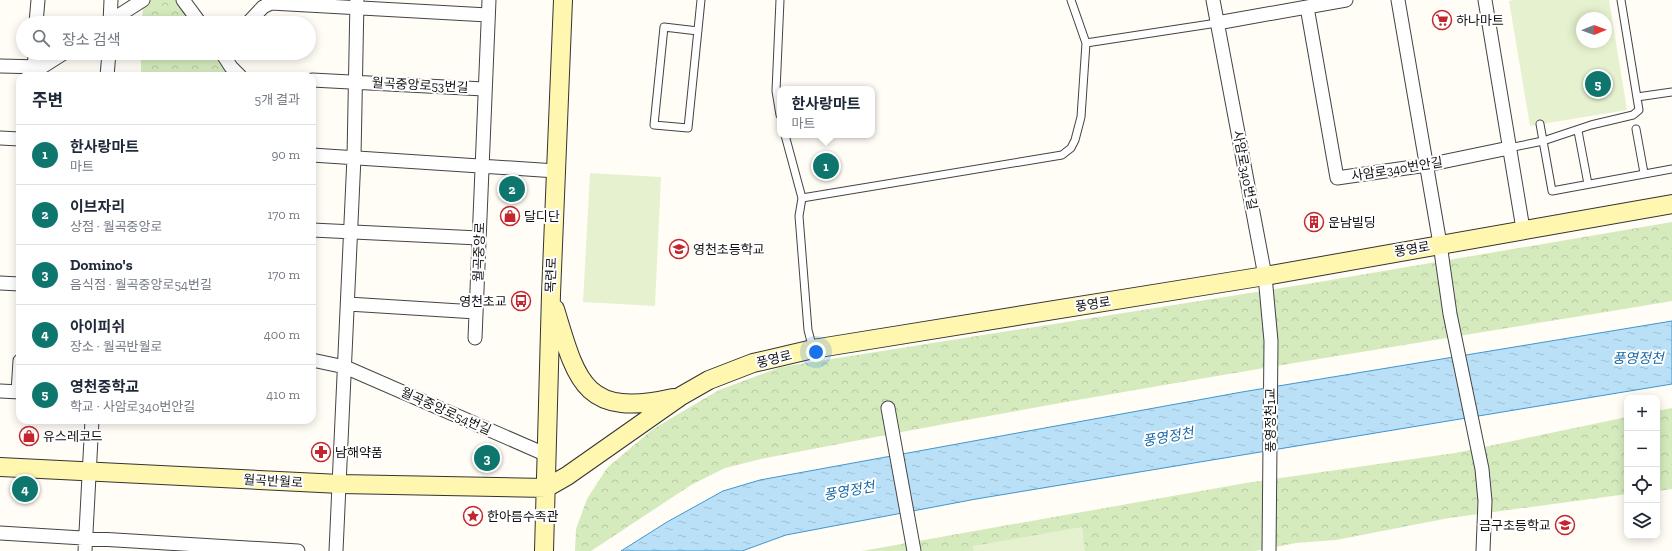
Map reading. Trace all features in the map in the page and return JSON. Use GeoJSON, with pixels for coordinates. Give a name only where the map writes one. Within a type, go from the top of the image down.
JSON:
{"type":"FeatureCollection","features":[{"type":"Feature","properties":{"kind":"main road","name":"목련로"},"geometry":{"type":"LineString","coordinates":[[544,551],[551,294],[563,0]]}},
{"type":"Feature","properties":{"kind":"main road","name":"풍영로"},"geometry":{"type":"LineString","coordinates":[[546,488],[567,476],[681,396],[709,380],[753,363],[813,348],[1265,276],[1523,229],[1672,204]]}},
{"type":"Feature","properties":{"kind":"main road"},"geometry":{"type":"LineString","coordinates":[[551,294],[575,370],[590,390],[604,400],[618,404],[647,404],[681,396]]}},
{"type":"Feature","properties":{"kind":"main road","name":"월곡반월로"},"geometry":{"type":"LineString","coordinates":[[0,467],[340,484],[546,488]]}},
{"type":"Feature","properties":{"kind":"street"},"geometry":{"type":"LineString","coordinates":[[37,16],[38,0]]}},
{"type":"Feature","properties":{"kind":"street"},"geometry":{"type":"LineString","coordinates":[[110,16],[111,0]]}},
{"type":"Feature","properties":{"kind":"street"},"geometry":{"type":"LineString","coordinates":[[118,16],[143,0]]}},
{"type":"Feature","properties":{"kind":"street"},"geometry":{"type":"LineString","coordinates":[[183,0],[195,16]]}},
{"type":"Feature","properties":{"kind":"street","name":"월곡중앙로"},"geometry":{"type":"LineString","coordinates":[[475,338],[480,238],[484,89],[489,0]]}},
{"type":"Feature","properties":{"kind":"street","name":"사암로340번길"},"geometry":{"type":"LineString","coordinates":[[1213,0],[1265,276],[1271,341]]}},
{"type":"Feature","properties":{"kind":"street"},"geometry":{"type":"LineString","coordinates":[[1217,23],[1346,0]]}},
{"type":"Feature","properties":{"kind":"street"},"geometry":{"type":"LineString","coordinates":[[1398,0],[1427,165],[1450,314],[1482,469],[1485,501],[1483,551]]}},
{"type":"Feature","properties":{"kind":"street"},"geometry":{"type":"LineString","coordinates":[[1486,0],[1523,229]]}},
{"type":"Feature","properties":{"kind":"street"},"geometry":{"type":"LineString","coordinates":[[254,16],[263,6],[271,3],[357,5],[488,15]]}},
{"type":"Feature","properties":{"kind":"street","name":"월곡중앙로53번길"},"geometry":{"type":"LineString","coordinates":[[354,157],[357,5]]}},
{"type":"Feature","properties":{"kind":"street","name":"사암로340번안길"},"geometry":{"type":"LineString","coordinates":[[1308,7],[1337,178],[1427,165],[1509,148]]}},
{"type":"Feature","properties":{"kind":"street"},"geometry":{"type":"LineString","coordinates":[[34,72],[35,60]]}},
{"type":"Feature","properties":{"kind":"street"},"geometry":{"type":"LineString","coordinates":[[0,66],[34,72],[53,60]]}},
{"type":"Feature","properties":{"kind":"street"},"geometry":{"type":"LineString","coordinates":[[108,60],[108,72]]}},
{"type":"Feature","properties":{"kind":"street"},"geometry":{"type":"LineString","coordinates":[[226,60],[236,72]]}},
{"type":"Feature","properties":{"kind":"street"},"geometry":{"type":"LineString","coordinates":[[316,80],[356,82]]}},
{"type":"Feature","properties":{"kind":"street","name":"월곡중앙로53번길"},"geometry":{"type":"LineString","coordinates":[[356,82],[484,89]]}},
{"type":"Feature","properties":{"kind":"street"},"geometry":{"type":"LineString","coordinates":[[0,138],[16,139]]}},
{"type":"Feature","properties":{"kind":"street"},"geometry":{"type":"LineString","coordinates":[[316,155],[556,171]]}},
{"type":"Feature","properties":{"kind":"street"},"geometry":{"type":"LineString","coordinates":[[336,551],[354,157]]}},
{"type":"Feature","properties":{"kind":"street"},"geometry":{"type":"LineString","coordinates":[[316,230],[480,238]]}},
{"type":"Feature","properties":{"kind":"street"},"geometry":{"type":"LineString","coordinates":[[0,283],[16,284]]}},
{"type":"Feature","properties":{"kind":"street"},"geometry":{"type":"LineString","coordinates":[[348,304],[476,312]]}},
{"type":"Feature","properties":{"kind":"street","name":"풍영정천1교"},"geometry":{"type":"LineString","coordinates":[[1269,551],[1271,341]]}},
{"type":"Feature","properties":{"kind":"street","name":"월곡중앙로54번길"},"geometry":{"type":"LineString","coordinates":[[316,361],[345,367],[547,455]]}},
{"type":"Feature","properties":{"kind":"street"},"geometry":{"type":"LineString","coordinates":[[0,391],[16,392]]}},
{"type":"Feature","properties":{"kind":"street"},"geometry":{"type":"LineString","coordinates":[[888,408],[914,551]]}},
{"type":"Feature","properties":{"kind":"street"},"geometry":{"type":"LineString","coordinates":[[85,545],[91,472],[92,424]]}},
{"type":"Feature","properties":{"kind":"street"},"geometry":{"type":"LineString","coordinates":[[0,533],[85,545],[298,551]]}},
{"type":"Feature","properties":{"kind":"lane"},"geometry":{"type":"LineString","coordinates":[[698,31],[664,27],[654,125],[688,128],[698,31],[701,0]]}},
{"type":"Feature","properties":{"kind":"lane"},"geometry":{"type":"LineString","coordinates":[[774,0],[780,0],[777,97]]}},
{"type":"Feature","properties":{"kind":"lane"},"geometry":{"type":"LineString","coordinates":[[802,198],[1062,155],[1071,148],[1075,140],[1081,117],[1086,44],[1071,0]]}},
{"type":"Feature","properties":{"kind":"lane"},"geometry":{"type":"LineString","coordinates":[[1509,148],[1543,141],[1578,131],[1591,125],[1634,115],[1639,110],[1621,0]]}},
{"type":"Feature","properties":{"kind":"lane"},"geometry":{"type":"LineString","coordinates":[[1086,44],[1217,23]]}},
{"type":"Feature","properties":{"kind":"lane"},"geometry":{"type":"LineString","coordinates":[[1637,97],[1672,92]]}},
{"type":"Feature","properties":{"kind":"lane"},"geometry":{"type":"LineString","coordinates":[[1540,124],[1552,191],[1672,169]]}},
{"type":"Feature","properties":{"kind":"lane"},"geometry":{"type":"LineString","coordinates":[[1636,129],[1644,173]]}},
{"type":"Feature","properties":{"kind":"lane"},"geometry":{"type":"LineString","coordinates":[[1578,131],[1588,184]]}},
{"type":"Feature","properties":{"kind":"lane"},"geometry":{"type":"LineString","coordinates":[[786,138],[802,198],[799,216],[808,330],[813,348]]}},
{"type":"Feature","properties":{"kind":"green space"},"geometry":{"type":"Polygon","coordinates":[[[151,0],[179,0],[190,16],[142,16],[143,6],[151,0]]]}},
{"type":"Feature","properties":{"kind":"green space"},"geometry":{"type":"Polygon","coordinates":[[[1609,0],[1611,12],[1576,12],[1576,48],[1612,48],[1612,18],[1627,110],[1530,126],[1509,1],[1609,0]]]}},
{"type":"Feature","properties":{"kind":"green space"},"geometry":{"type":"Polygon","coordinates":[[[141,60],[222,60],[232,72],[141,72],[141,60]]]}},
{"type":"Feature","properties":{"kind":"green space"},"geometry":{"type":"Polygon","coordinates":[[[590,173],[661,177],[655,306],[583,302],[590,173]]]}},
{"type":"Feature","properties":{"kind":"green space"},"geometry":{"type":"Polygon","coordinates":[[[1672,222],[1672,301],[1102,396],[761,459],[725,468],[691,485],[591,551],[575,551],[576,529],[587,499],[607,468],[653,429],[719,390],[781,367],[1313,283],[1672,222]]]}},
{"type":"Feature","properties":{"kind":"green space"},"geometry":{"type":"Polygon","coordinates":[[[1672,408],[1672,489],[1660,491],[1660,431],[1660,410],[1672,408]]]}},
{"type":"Feature","properties":{"kind":"green space"},"geometry":{"type":"Polygon","coordinates":[[[1624,418],[1624,494],[1449,518],[1336,540],[1296,543],[1255,551],[862,551],[1246,483],[1455,453],[1624,418]]]}},
{"type":"Feature","properties":{"kind":"green space"},"geometry":{"type":"Polygon","coordinates":[[[1082,527],[1085,551],[973,551],[973,546],[1082,527]]]}},
{"type":"Feature","properties":{"kind":"water","name":"풍영정천"},"geometry":{"type":"Polygon","coordinates":[[[1672,321],[1672,384],[976,499],[786,535],[742,551],[621,551],[667,522],[723,491],[760,480],[1242,392],[1672,321]]]}},
{"type":"Feature","properties":{"kind":"place","name":"하나마트"},"geometry":{"type":"Point","coordinates":[1442,20]}},
{"type":"Feature","properties":{"kind":"place","name":"영천중학교"},"geometry":{"type":"Point","coordinates":[1598,84]}},
{"type":"Feature","properties":{"kind":"place","name":"한사랑마트"},"geometry":{"type":"Point","coordinates":[826,166]}},
{"type":"Feature","properties":{"kind":"place","name":"이브자리"},"geometry":{"type":"Point","coordinates":[512,189]}},
{"type":"Feature","properties":{"kind":"place","name":"달디단"},"geometry":{"type":"Point","coordinates":[510,216]}},
{"type":"Feature","properties":{"kind":"place","name":"운남빌딩"},"geometry":{"type":"Point","coordinates":[1314,222]}},
{"type":"Feature","properties":{"kind":"place","name":"영천초등학교"},"geometry":{"type":"Point","coordinates":[679,249]}},
{"type":"Feature","properties":{"kind":"place","name":"영천초교"},"geometry":{"type":"Point","coordinates":[521,301]}},
{"type":"Feature","properties":{"kind":"place","name":"유스레코드"},"geometry":{"type":"Point","coordinates":[29,436]}},
{"type":"Feature","properties":{"kind":"place","name":"남해약품"},"geometry":{"type":"Point","coordinates":[321,452]}},
{"type":"Feature","properties":{"kind":"place","name":"Domino's"},"geometry":{"type":"Point","coordinates":[487,458]}},
{"type":"Feature","properties":{"kind":"place","name":"아이피쉬"},"geometry":{"type":"Point","coordinates":[25,489]}},
{"type":"Feature","properties":{"kind":"place","name":"한아름수족관"},"geometry":{"type":"Point","coordinates":[473,516]}},
{"type":"Feature","properties":{"kind":"place","name":"금구초등학교"},"geometry":{"type":"Point","coordinates":[1565,525]}}]}
